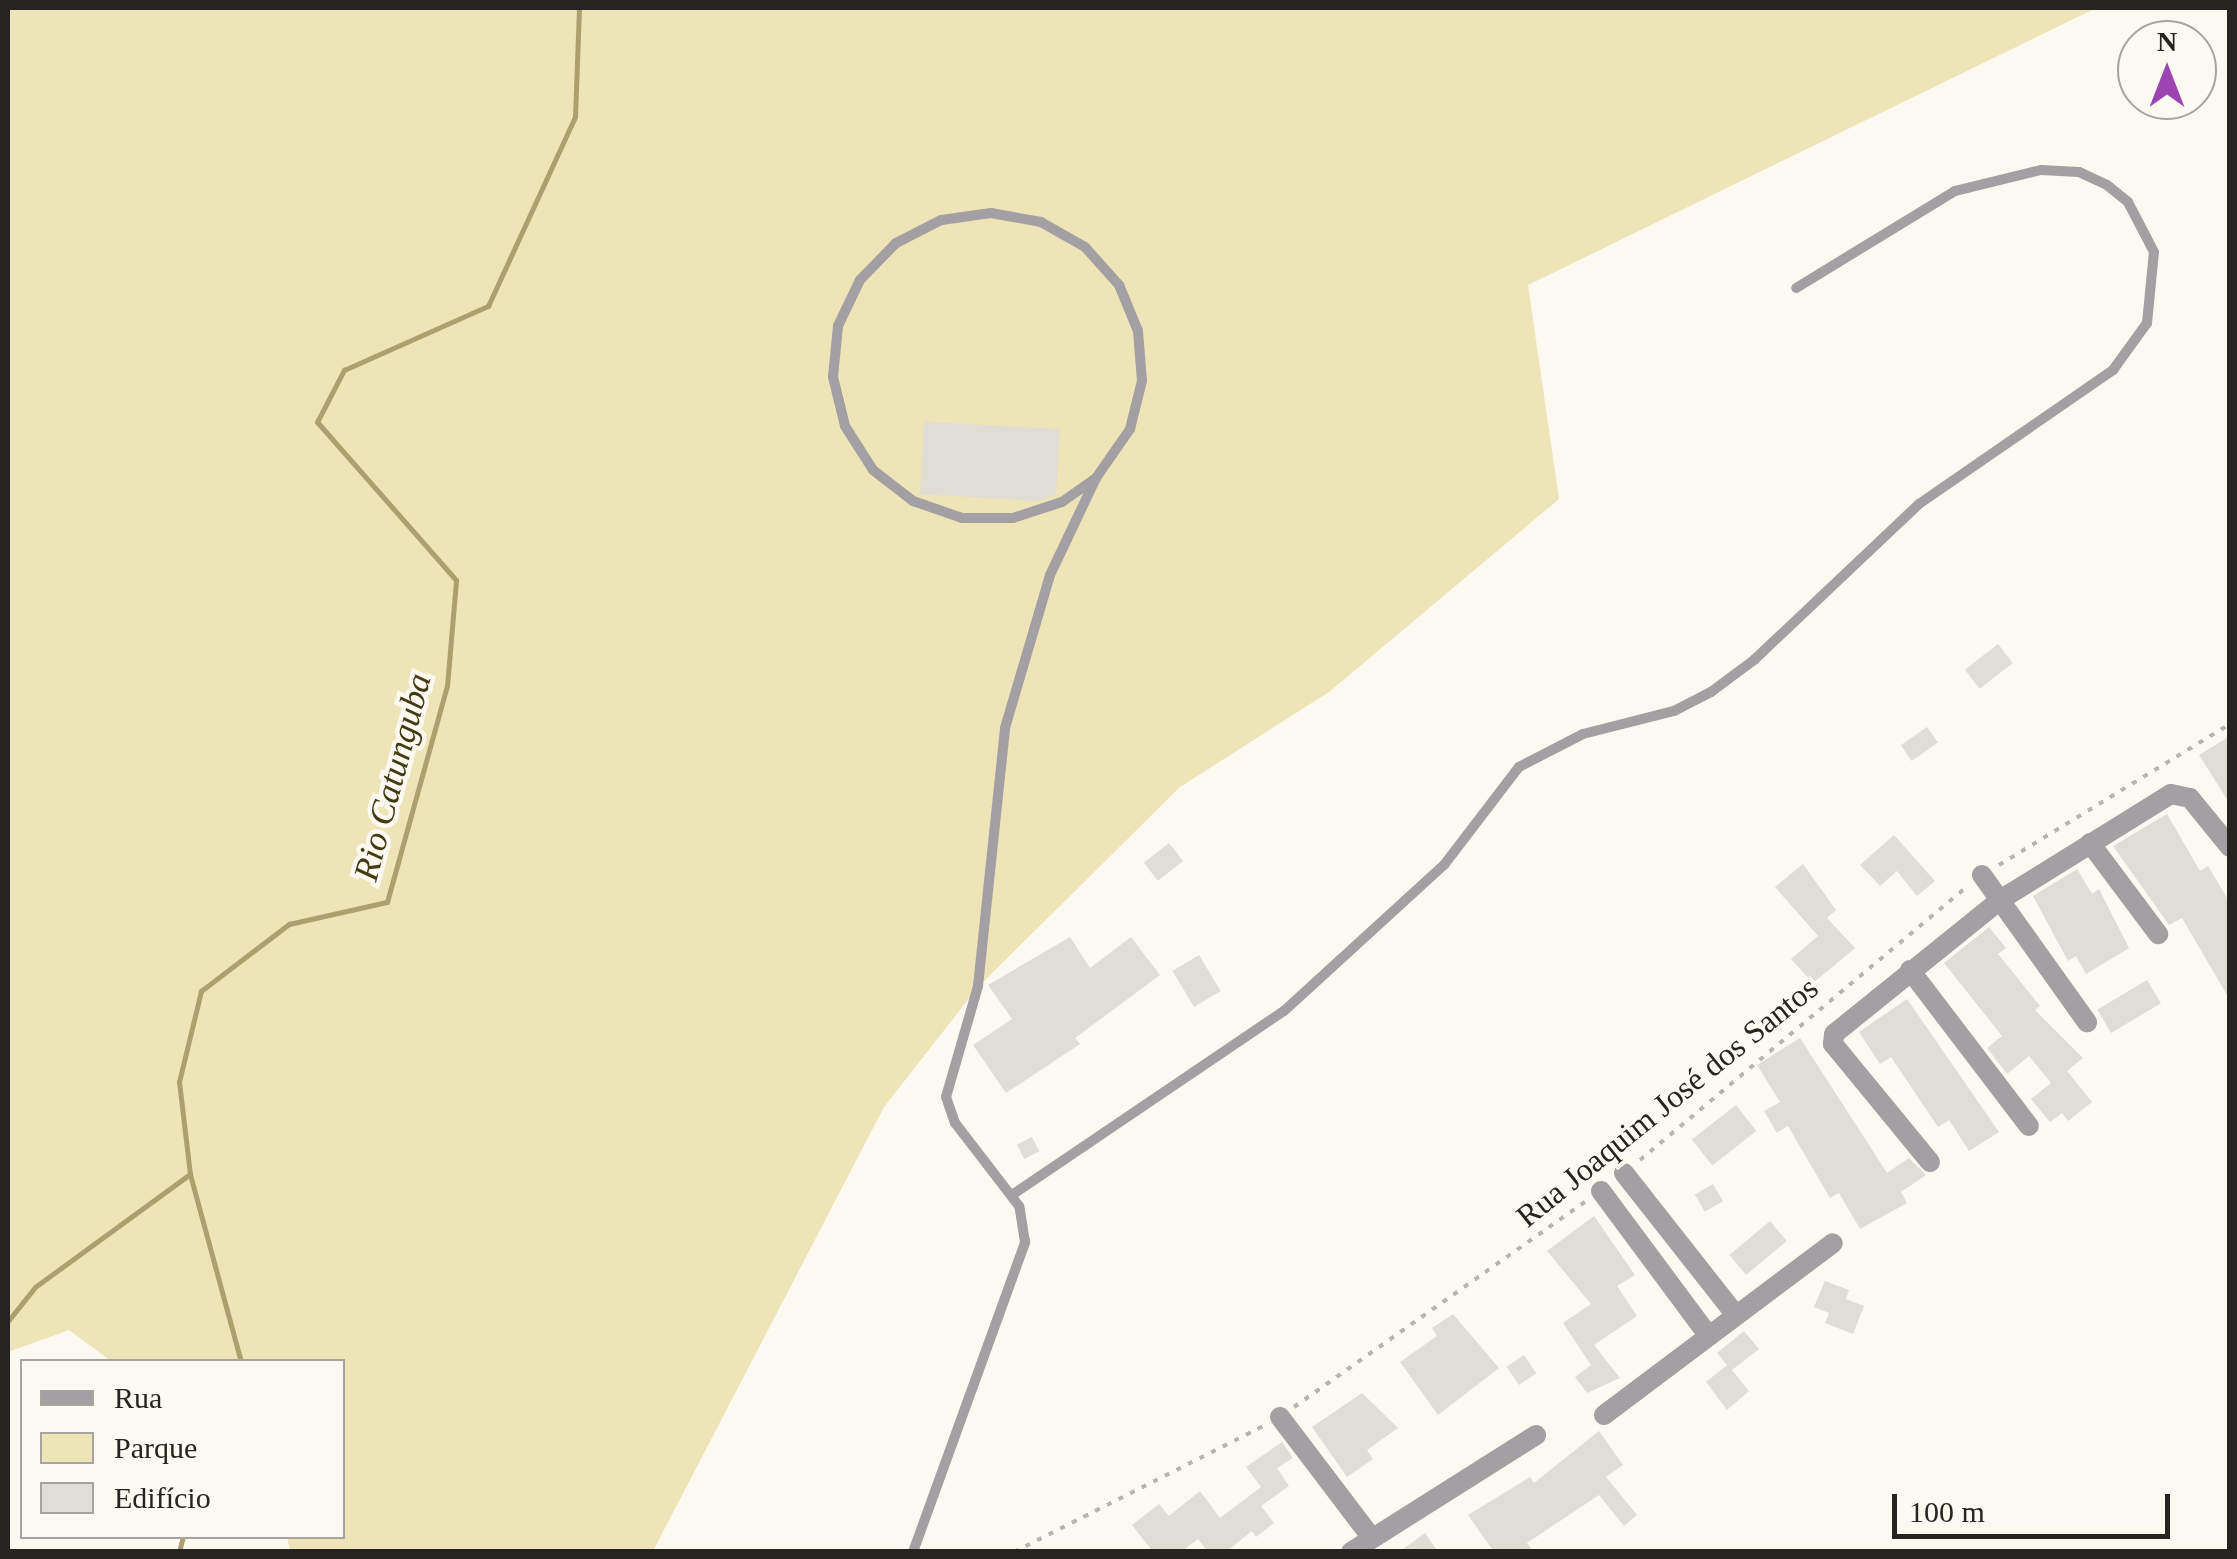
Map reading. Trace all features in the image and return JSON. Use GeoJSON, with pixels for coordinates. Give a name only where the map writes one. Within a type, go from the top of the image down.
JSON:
{"type":"FeatureCollection","features":[{"type":"Feature","properties":{"kind":"street"},"geometry":{"type":"LineString","coordinates":[[1930,1162],[1832,1039],[1910,970],[2000,900],[2180,792],[2230,848]]}},
{"type":"Feature","properties":{"kind":"street"},"geometry":{"type":"LineString","coordinates":[[2090,843],[2158,934]]}},
{"type":"Feature","properties":{"kind":"street"},"geometry":{"type":"LineString","coordinates":[[1982,876],[2087,1022]]}},
{"type":"Feature","properties":{"kind":"street"},"geometry":{"type":"LineString","coordinates":[[1910,970],[2029,1126]]}},
{"type":"Feature","properties":{"kind":"street"},"geometry":{"type":"LineString","coordinates":[[1624,1173],[1734,1314]]}},
{"type":"Feature","properties":{"kind":"street"},"geometry":{"type":"LineString","coordinates":[[1601,1191],[1708,1335]]}},
{"type":"Feature","properties":{"kind":"street"},"geometry":{"type":"LineString","coordinates":[[1604,1414],[1832,1243]]}},
{"type":"Feature","properties":{"kind":"street"},"geometry":{"type":"LineString","coordinates":[[1280,1417],[1372,1538]]}},
{"type":"Feature","properties":{"kind":"street"},"geometry":{"type":"LineString","coordinates":[[1351,1552],[1536,1436]]}},
{"type":"Feature","properties":{"kind":"lane"},"geometry":{"type":"LineString","coordinates":[[1012,1196],[1284,1012],[1444,865],[1519,768],[1583,734],[1674,712],[1710,692],[1754,660],[1920,504],[2114,370],[2147,323],[2154,252],[2128,202],[2107,185],[2080,172],[2041,170],[1955,191],[1796,288]]}},
{"type":"Feature","properties":{"kind":"lane"},"geometry":{"type":"LineString","coordinates":[[913,1552],[1020,1266],[1024,1226],[1012,1196],[955,1124],[946,1088],[978,986],[1006,728],[1050,575],[1096,478],[1130,428],[1142,380],[1138,331],[1119,284],[1085,247],[1041,222],[991,212],[941,220],[896,243],[860,280],[838,326],[833,377],[845,426],[873,470],[913,501],[962,518],[1013,518],[1062,502],[1096,478]]}},
{"type":"Feature","properties":{"kind":"path","name":"Rua Joaquim José dos Santos"},"geometry":{"type":"LineString","coordinates":[[1624,1173],[1982,876],[2230,724]]}},
{"type":"Feature","properties":{"kind":"path","name":"Rua Joaquim José dos Santos"},"geometry":{"type":"LineString","coordinates":[[1014,1552],[1280,1417],[1601,1191]]}},
{"type":"Feature","properties":{"kind":"green space"},"geometry":{"type":"Polygon","coordinates":[[[8,8],[2096,8],[1528,285],[1559,499],[1329,692],[1180,787],[978,987],[884,1107],[653,1551],[290,1551],[287,1539],[345,1539],[345,1359],[108,1359],[69,1330],[8,1352],[8,8]]]}},
{"type":"Feature","properties":{"kind":"building"},"geometry":{"type":"Polygon","coordinates":[[[924,422],[1060,429],[1056,495],[1038,501],[920,494],[924,422]]]}},
{"type":"Feature","properties":{"kind":"building"},"geometry":{"type":"Polygon","coordinates":[[[1998,644],[2013,663],[1980,689],[1965,670],[1998,644]]]}},
{"type":"Feature","properties":{"kind":"building"},"geometry":{"type":"Polygon","coordinates":[[[1927,727],[1938,743],[1912,761],[1901,745],[1927,727]]]}},
{"type":"Feature","properties":{"kind":"building"},"geometry":{"type":"Polygon","coordinates":[[[2230,736],[2230,804],[2199,755],[2230,736]]]}},
{"type":"Feature","properties":{"kind":"building"},"geometry":{"type":"Polygon","coordinates":[[[2167,814],[2200,871],[2208,866],[2230,903],[2230,1000],[2182,918],[2169,925],[2113,846],[2167,814]]]}},
{"type":"Feature","properties":{"kind":"building"},"geometry":{"type":"Polygon","coordinates":[[[1894,835],[1935,881],[1917,896],[1897,871],[1880,886],[1860,865],[1894,835]]]}},
{"type":"Feature","properties":{"kind":"building"},"geometry":{"type":"Polygon","coordinates":[[[1169,843],[1183,861],[1158,881],[1144,863],[1169,843]]]}},
{"type":"Feature","properties":{"kind":"building"},"geometry":{"type":"Polygon","coordinates":[[[1803,864],[1836,910],[1827,918],[1855,948],[1813,983],[1791,959],[1818,936],[1775,887],[1803,864]]]}},
{"type":"Feature","properties":{"kind":"building"},"geometry":{"type":"Polygon","coordinates":[[[2077,869],[2092,894],[2099,889],[2129,948],[2086,974],[2076,956],[2068,961],[2033,896],[2077,869]]]}},
{"type":"Feature","properties":{"kind":"building"},"geometry":{"type":"Polygon","coordinates":[[[1989,927],[2006,948],[1998,954],[2040,1006],[2035,1010],[2083,1058],[2067,1071],[2092,1102],[2068,1121],[2062,1113],[2050,1122],[2031,1099],[2051,1083],[2029,1056],[2007,1074],[1987,1048],[2002,1036],[1944,963],[1989,927]]]}},
{"type":"Feature","properties":{"kind":"building"},"geometry":{"type":"Polygon","coordinates":[[[1070,937],[1090,968],[1131,937],[1160,975],[1075,1038],[1080,1044],[1006,1093],[973,1045],[1012,1019],[988,985],[1070,937]]]}},
{"type":"Feature","properties":{"kind":"building"},"geometry":{"type":"Polygon","coordinates":[[[1199,955],[1221,991],[1194,1007],[1172,971],[1199,955]]]}},
{"type":"Feature","properties":{"kind":"building"},"geometry":{"type":"Polygon","coordinates":[[[2147,980],[2161,1003],[2111,1033],[2097,1010],[2147,980]]]}},
{"type":"Feature","properties":{"kind":"building"},"geometry":{"type":"Polygon","coordinates":[[[1907,999],[1999,1132],[1969,1151],[1949,1120],[1938,1127],[1891,1057],[1880,1064],[1859,1032],[1907,999]]]}},
{"type":"Feature","properties":{"kind":"building"},"geometry":{"type":"Polygon","coordinates":[[[1800,1038],[1887,1173],[1909,1158],[1926,1175],[1901,1192],[1907,1203],[1860,1229],[1839,1193],[1830,1198],[1788,1126],[1777,1133],[1764,1111],[1780,1102],[1757,1065],[1800,1038]]]}},
{"type":"Feature","properties":{"kind":"building"},"geometry":{"type":"Polygon","coordinates":[[[1736,1105],[1756,1131],[1712,1165],[1692,1139],[1736,1105]]]}},
{"type":"Feature","properties":{"kind":"building"},"geometry":{"type":"Polygon","coordinates":[[[1032,1137],[1039,1151],[1024,1159],[1017,1145],[1032,1137]]]}},
{"type":"Feature","properties":{"kind":"building"},"geometry":{"type":"Polygon","coordinates":[[[1713,1184],[1723,1201],[1705,1212],[1695,1194],[1713,1184]]]}},
{"type":"Feature","properties":{"kind":"building"},"geometry":{"type":"Polygon","coordinates":[[[1594,1216],[1635,1275],[1617,1286],[1637,1316],[1594,1345],[1620,1378],[1587,1393],[1575,1377],[1591,1365],[1563,1323],[1591,1304],[1547,1251],[1594,1216]]]}},
{"type":"Feature","properties":{"kind":"building"},"geometry":{"type":"Polygon","coordinates":[[[1770,1221],[1787,1241],[1746,1275],[1729,1255],[1770,1221]]]}},
{"type":"Feature","properties":{"kind":"building"},"geometry":{"type":"Polygon","coordinates":[[[1825,1281],[1849,1290],[1846,1299],[1864,1306],[1853,1334],[1825,1323],[1829,1313],[1814,1307],[1825,1281]]]}},
{"type":"Feature","properties":{"kind":"building"},"geometry":{"type":"Polygon","coordinates":[[[1453,1314],[1499,1368],[1438,1415],[1400,1362],[1437,1336],[1432,1328],[1453,1314]]]}},
{"type":"Feature","properties":{"kind":"building"},"geometry":{"type":"Polygon","coordinates":[[[1744,1331],[1759,1349],[1732,1370],[1749,1391],[1727,1410],[1706,1382],[1727,1365],[1717,1353],[1744,1331]]]}},
{"type":"Feature","properties":{"kind":"building"},"geometry":{"type":"Polygon","coordinates":[[[1524,1355],[1536,1373],[1519,1385],[1507,1367],[1524,1355]]]}},
{"type":"Feature","properties":{"kind":"building"},"geometry":{"type":"Polygon","coordinates":[[[1362,1393],[1398,1428],[1367,1450],[1373,1459],[1347,1477],[1312,1427],[1362,1393]]]}},
{"type":"Feature","properties":{"kind":"building"},"geometry":{"type":"Polygon","coordinates":[[[1599,1431],[1623,1465],[1606,1477],[1637,1515],[1624,1526],[1599,1495],[1527,1543],[1534,1552],[1494,1552],[1468,1515],[1530,1477],[1534,1483],[1599,1431]]]}},
{"type":"Feature","properties":{"kind":"building"},"geometry":{"type":"Polygon","coordinates":[[[1282,1442],[1293,1458],[1277,1468],[1289,1486],[1261,1506],[1274,1523],[1256,1537],[1252,1531],[1226,1552],[1208,1552],[1198,1539],[1181,1552],[1153,1552],[1132,1525],[1159,1504],[1169,1516],[1200,1491],[1220,1518],[1261,1487],[1246,1467],[1282,1442]]]}},
{"type":"Feature","properties":{"kind":"building"},"geometry":{"type":"Polygon","coordinates":[[[1425,1533],[1438,1552],[1399,1552],[1425,1533]]]}},
{"type":"Feature","properties":{"kind":"waterway","name":"Rio Catunguba"},"geometry":{"type":"LineString","coordinates":[[240,1359],[190,1174],[179,1082],[201,991],[289,924],[387,902],[447,686],[456,580],[317,422],[344,370],[488,306],[575,117],[579,8]]}},
{"type":"Feature","properties":{"kind":"waterway"},"geometry":{"type":"LineString","coordinates":[[8,1321],[35,1287],[190,1174]]}},
{"type":"Feature","properties":{"kind":"waterway","name":"Rio Catunguba"},"geometry":{"type":"LineString","coordinates":[[179,1552],[182,1539]]}}]}
